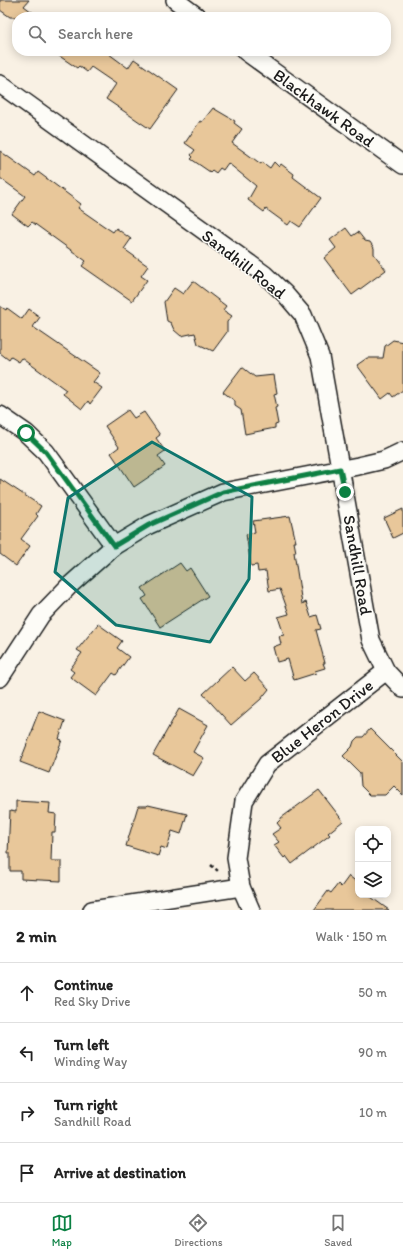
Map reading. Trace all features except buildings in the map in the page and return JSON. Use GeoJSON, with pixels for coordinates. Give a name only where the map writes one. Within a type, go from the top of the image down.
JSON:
{"type":"FeatureCollection","features":[{"type":"Feature","properties":{"kind":"street"},"geometry":{"type":"LineString","coordinates":[[175,0],[191,12]]}},
{"type":"Feature","properties":{"kind":"street","name":"Blackhawk Road"},"geometry":{"type":"LineString","coordinates":[[252,56],[403,165]]}},
{"type":"Feature","properties":{"kind":"street","name":"Sandhill Road"},"geometry":{"type":"LineString","coordinates":[[0,84],[264,274],[290,299],[303,315],[320,356],[371,640],[386,671],[403,689]]}},
{"type":"Feature","properties":{"kind":"street"},"geometry":{"type":"LineString","coordinates":[[0,415],[26,433],[46,452],[114,546]]}},
{"type":"Feature","properties":{"kind":"street"},"geometry":{"type":"LineString","coordinates":[[0,678],[41,615],[69,586],[114,546],[149,525],[223,492],[384,460],[403,451]]}},
{"type":"Feature","properties":{"kind":"street","name":"Blue Heron Drive"},"geometry":{"type":"LineString","coordinates":[[251,910],[241,886],[236,858],[244,801],[267,764],[386,671]]}},
{"type":"Feature","properties":{"kind":"street"},"geometry":{"type":"LineString","coordinates":[[92,910],[241,886]]}},
{"type":"Feature","properties":{"kind":"path"},"geometry":{"type":"LineString","coordinates":[[211,865],[218,871]]}},
{"type":"Feature","properties":{"kind":"highlighted area"},"geometry":{"type":"Polygon","coordinates":[[[152,442],[252,497],[249,579],[210,642],[116,625],[55,572],[68,498],[152,442]]]}},
{"type":"Feature","properties":{"kind":"route"},"geometry":{"type":"LineString","coordinates":[[26,433],[46,452],[114,546],[149,525],[223,492],[291,480],[340,469],[345,492]]}}]}
